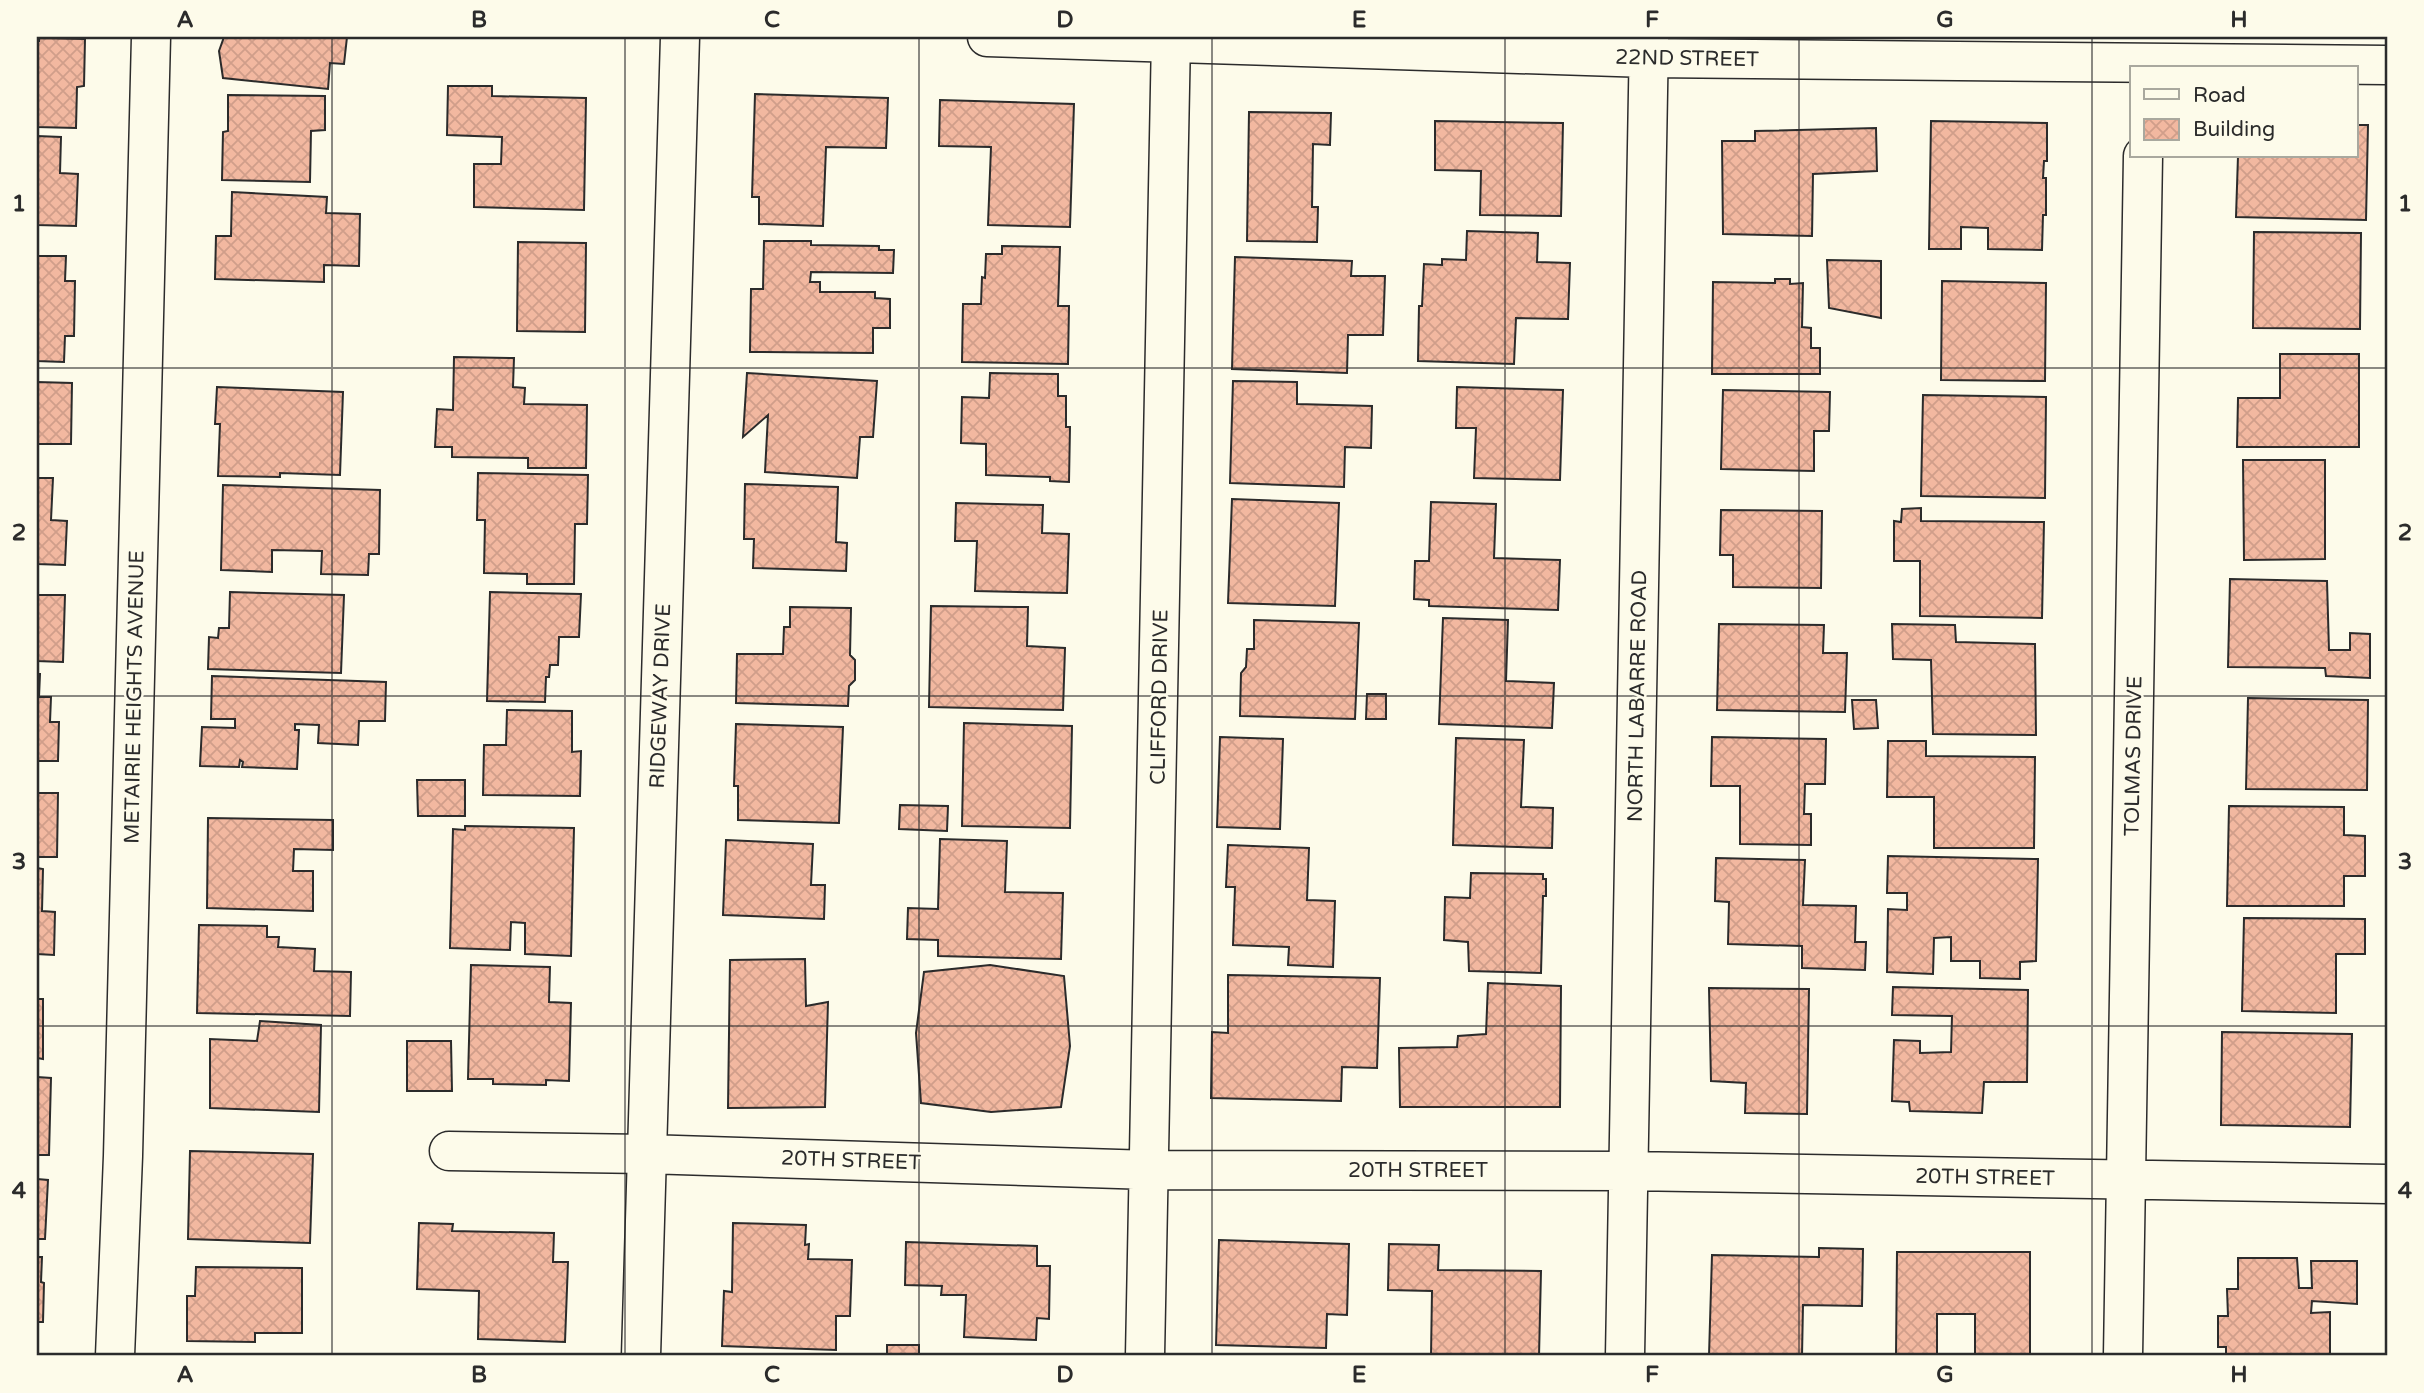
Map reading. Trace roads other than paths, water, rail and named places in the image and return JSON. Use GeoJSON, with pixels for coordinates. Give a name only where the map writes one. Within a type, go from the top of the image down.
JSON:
{"type":"FeatureCollection","features":[{"type":"Feature","properties":{"kind":"street","name":"METAIRIE HEIGHTS AVENUE"},"geometry":{"type":"LineString","coordinates":[[115,1356],[123,1156],[151,37]]}},
{"type":"Feature","properties":{"kind":"street","name":"RIDGEWAY DRIVE"},"geometry":{"type":"LineString","coordinates":[[641,1356],[680,37]]}},
{"type":"Feature","properties":{"kind":"street","name":"22ND STREET"},"geometry":{"type":"LineString","coordinates":[[987,37],[1648,47],[2145,66],[2387,65]]}},
{"type":"Feature","properties":{"kind":"street","name":"CLIFFORD DRIVE"},"geometry":{"type":"LineString","coordinates":[[1146,1356],[1171,39]]}},
{"type":"Feature","properties":{"kind":"street","name":"NORTH LABARRE ROAD"},"geometry":{"type":"LineString","coordinates":[[1625,1356],[1648,47]]}},
{"type":"Feature","properties":{"kind":"street","name":"TOLMAS DRIVE"},"geometry":{"type":"LineString","coordinates":[[2123,1356],[2143,158]]}},
{"type":"Feature","properties":{"kind":"street","name":"20TH STREET"},"geometry":{"type":"LineString","coordinates":[[449,1151],[646,1154],[1150,1170],[1628,1171],[2387,1184]]}}]}
